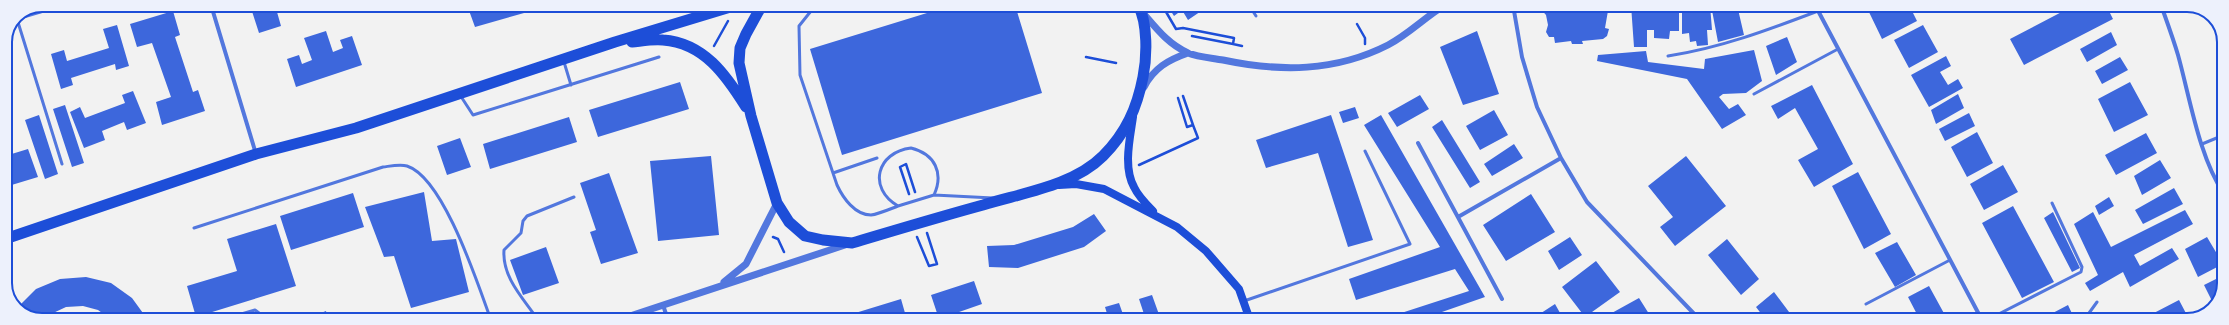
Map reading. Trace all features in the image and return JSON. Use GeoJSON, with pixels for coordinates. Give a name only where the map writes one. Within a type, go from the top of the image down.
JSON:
{"type":"FeatureCollection","features":[{"type":"Feature","properties":{"kind":"highway"},"geometry":{"type":"LineString","coordinates":[[12,237],[256,154],[356,128],[615,42],[714,12]]}},
{"type":"Feature","properties":{"kind":"highway"},"geometry":{"type":"LineString","coordinates":[[757,12],[740,48],[739,63],[751,116],[776,203],[789,222],[805,236],[823,240],[852,243],[1049,185],[1086,168],[1102,157],[1125,130],[1133,114],[1139,94],[1147,47],[1140,12]]}},
{"type":"Feature","properties":{"kind":"highway"},"geometry":{"type":"LineString","coordinates":[[615,42],[663,40],[686,45],[708,56],[732,85],[751,116]]}},
{"type":"Feature","properties":{"kind":"main road"},"geometry":{"type":"LineString","coordinates":[[1133,114],[1129,170],[1134,188],[1154,214]]}},
{"type":"Feature","properties":{"kind":"main road"},"geometry":{"type":"LineString","coordinates":[[1049,185],[1076,184],[1097,187],[1154,214],[1176,227],[1206,251],[1239,288],[1248,313]]}},
{"type":"Feature","properties":{"kind":"street"},"geometry":{"type":"LineString","coordinates":[[213,12],[256,154]]}},
{"type":"Feature","properties":{"kind":"street"},"geometry":{"type":"LineString","coordinates":[[1143,12],[1162,35],[1188,53],[1253,66],[1294,69],[1334,64],[1365,55],[1389,44],[1434,12]]}},
{"type":"Feature","properties":{"kind":"street"},"geometry":{"type":"LineString","coordinates":[[1514,12],[1522,57],[1537,107],[1561,158],[1587,202],[1693,313]]}},
{"type":"Feature","properties":{"kind":"street"},"geometry":{"type":"LineString","coordinates":[[1819,12],[1978,313]]}},
{"type":"Feature","properties":{"kind":"street"},"geometry":{"type":"LineString","coordinates":[[2163,12],[2178,53],[2202,144],[2217,184]]}},
{"type":"Feature","properties":{"kind":"street"},"geometry":{"type":"LineString","coordinates":[[1139,94],[1150,75],[1163,64],[1188,53]]}},
{"type":"Feature","properties":{"kind":"street"},"geometry":{"type":"LineString","coordinates":[[1418,143],[1502,299]]}},
{"type":"Feature","properties":{"kind":"street"},"geometry":{"type":"LineString","coordinates":[[1458,217],[1561,158]]}},
{"type":"Feature","properties":{"kind":"street"},"geometry":{"type":"LineString","coordinates":[[710,290],[732,277],[746,264],[776,203]]}},
{"type":"Feature","properties":{"kind":"street"},"geometry":{"type":"LineString","coordinates":[[640,313],[790,265],[852,243]]}},
{"type":"Feature","properties":{"kind":"street"},"geometry":{"type":"LineString","coordinates":[[663,306],[666,313]]}},
{"type":"Feature","properties":{"kind":"lane"},"geometry":{"type":"LineString","coordinates":[[810,12],[799,26],[800,75],[841,195],[857,210],[871,215],[934,195],[1005,198]]}},
{"type":"Feature","properties":{"kind":"lane"},"geometry":{"type":"LineString","coordinates":[[1253,12],[1256,16]]}},
{"type":"Feature","properties":{"kind":"lane"},"geometry":{"type":"LineString","coordinates":[[1668,56],[1703,51],[1736,42],[1815,12]]}},
{"type":"Feature","properties":{"kind":"lane"},"geometry":{"type":"LineString","coordinates":[[18,24],[62,164]]}},
{"type":"Feature","properties":{"kind":"lane"},"geometry":{"type":"LineString","coordinates":[[1754,94],[1838,49]]}},
{"type":"Feature","properties":{"kind":"lane"},"geometry":{"type":"LineString","coordinates":[[459,94],[474,115],[659,57]]}},
{"type":"Feature","properties":{"kind":"lane"},"geometry":{"type":"LineString","coordinates":[[563,59],[572,85]]}},
{"type":"Feature","properties":{"kind":"lane"},"geometry":{"type":"LineString","coordinates":[[2202,144],[2217,137]]}},
{"type":"Feature","properties":{"kind":"lane"},"geometry":{"type":"LineString","coordinates":[[898,206],[884,195],[879,178],[884,161],[901,149],[911,148],[922,151],[930,156],[936,165],[939,180],[934,195]]}},
{"type":"Feature","properties":{"kind":"lane"},"geometry":{"type":"LineString","coordinates":[[1244,301],[1410,244],[1365,150]]}},
{"type":"Feature","properties":{"kind":"lane"},"geometry":{"type":"LineString","coordinates":[[834,173],[877,158]]}},
{"type":"Feature","properties":{"kind":"lane"},"geometry":{"type":"LineString","coordinates":[[194,228],[383,167],[407,166],[415,170],[427,183],[448,214],[467,253],[488,313]]}},
{"type":"Feature","properties":{"kind":"lane"},"geometry":{"type":"LineString","coordinates":[[533,313],[516,290],[504,258],[504,250],[522,233],[523,221],[527,216],[574,197]]}},
{"type":"Feature","properties":{"kind":"lane"},"geometry":{"type":"LineString","coordinates":[[2001,313],[2081,272],[2082,267],[2052,203]]}},
{"type":"Feature","properties":{"kind":"lane"},"geometry":{"type":"LineString","coordinates":[[1866,304],[1950,260]]}},
{"type":"Feature","properties":{"kind":"lane"},"geometry":{"type":"LineString","coordinates":[[2089,313],[2097,302]]}},
{"type":"Feature","properties":{"kind":"lane"},"geometry":{"type":"LineString","coordinates":[[245,313],[255,310],[259,313]]}},
{"type":"Feature","properties":{"kind":"path"},"geometry":{"type":"LineString","coordinates":[[708,56],[728,24],[730,12]]}},
{"type":"Feature","properties":{"kind":"path"},"geometry":{"type":"LineString","coordinates":[[1166,12],[1176,29],[1183,28],[1234,38],[1233,44]]}},
{"type":"Feature","properties":{"kind":"path"},"geometry":{"type":"LineString","coordinates":[[1357,24],[1365,38],[1365,55]]}},
{"type":"Feature","properties":{"kind":"path"},"geometry":{"type":"LineString","coordinates":[[1192,36],[1242,46]]}},
{"type":"Feature","properties":{"kind":"path"},"geometry":{"type":"LineString","coordinates":[[1086,57],[1116,63]]}},
{"type":"Feature","properties":{"kind":"path"},"geometry":{"type":"LineString","coordinates":[[1129,170],[1198,138],[1183,96]]}},
{"type":"Feature","properties":{"kind":"path"},"geometry":{"type":"LineString","coordinates":[[1178,98],[1187,127],[1193,125]]}},
{"type":"Feature","properties":{"kind":"path"},"geometry":{"type":"LineString","coordinates":[[906,164],[900,167],[912,202]]}},
{"type":"Feature","properties":{"kind":"path"},"geometry":{"type":"LineString","coordinates":[[913,226],[929,266],[937,264]]}},
{"type":"Feature","properties":{"kind":"path"},"geometry":{"type":"LineString","coordinates":[[762,233],[778,239],[790,265]]}},
{"type":"Feature","properties":{"kind":"building"},"geometry":{"type":"Polygon","coordinates":[[[173,12],[180,35],[175,37],[193,92],[198,90],[205,111],[162,125],[156,102],[171,97],[152,43],[137,47],[130,24],[173,12]]]}},
{"type":"Feature","properties":{"kind":"building"},"geometry":{"type":"Polygon","coordinates":[[[252,12],[277,12],[281,26],[259,33],[252,12]]]}},
{"type":"Feature","properties":{"kind":"building"},"geometry":{"type":"Polygon","coordinates":[[[470,12],[524,13],[475,27],[470,12]]]}},
{"type":"Feature","properties":{"kind":"building"},"geometry":{"type":"Polygon","coordinates":[[[930,12],[1017,12],[1042,93],[842,155],[810,49],[930,12]]]}},
{"type":"Feature","properties":{"kind":"building"},"geometry":{"type":"Polygon","coordinates":[[[1171,12],[1179,12],[1174,16],[1171,12]]]}},
{"type":"Feature","properties":{"kind":"building"},"geometry":{"type":"Polygon","coordinates":[[[1183,12],[1200,12],[1188,20],[1183,12]]]}},
{"type":"Feature","properties":{"kind":"building"},"geometry":{"type":"Polygon","coordinates":[[[1543,12],[1608,12],[1605,28],[1609,29],[1607,36],[1603,39],[1582,41],[1583,44],[1572,44],[1571,41],[1555,43],[1554,37],[1549,37],[1546,32],[1548,25],[1546,15],[1543,12]]]}},
{"type":"Feature","properties":{"kind":"building"},"geometry":{"type":"Polygon","coordinates":[[[1632,12],[1679,12],[1679,31],[1670,31],[1669,39],[1654,38],[1654,30],[1647,30],[1647,47],[1634,47],[1632,12]]]}},
{"type":"Feature","properties":{"kind":"building"},"geometry":{"type":"Polygon","coordinates":[[[1682,12],[1711,12],[1712,30],[1707,30],[1708,45],[1697,46],[1696,41],[1690,42],[1689,33],[1682,34],[1682,12]]]}},
{"type":"Feature","properties":{"kind":"building"},"geometry":{"type":"Polygon","coordinates":[[[1712,12],[1739,12],[1744,35],[1718,42],[1712,12]]]}},
{"type":"Feature","properties":{"kind":"building"},"geometry":{"type":"Polygon","coordinates":[[[1869,12],[1912,12],[1917,21],[1882,39],[1869,12]]]}},
{"type":"Feature","properties":{"kind":"building"},"geometry":{"type":"Polygon","coordinates":[[[2062,12],[2110,12],[2113,19],[2024,65],[2010,39],[2062,12]]]}},
{"type":"Feature","properties":{"kind":"building"},"geometry":{"type":"Polygon","coordinates":[[[117,25],[129,66],[116,70],[115,64],[71,78],[73,85],[61,89],[51,54],[64,50],[67,61],[109,48],[103,29],[117,25]]]}},
{"type":"Feature","properties":{"kind":"building"},"geometry":{"type":"Polygon","coordinates":[[[1923,25],[1938,52],[1909,68],[1894,40],[1923,25]]]}},
{"type":"Feature","properties":{"kind":"building"},"geometry":{"type":"Polygon","coordinates":[[[326,31],[333,52],[343,48],[340,40],[352,36],[362,65],[296,87],[287,59],[299,55],[302,64],[312,60],[304,38],[326,31]]]}},
{"type":"Feature","properties":{"kind":"building"},"geometry":{"type":"Polygon","coordinates":[[[1477,31],[1499,94],[1463,105],[1440,47],[1477,31]]]}},
{"type":"Feature","properties":{"kind":"building"},"geometry":{"type":"Polygon","coordinates":[[[2111,32],[2117,45],[2087,62],[2080,49],[2111,32]]]}},
{"type":"Feature","properties":{"kind":"building"},"geometry":{"type":"Polygon","coordinates":[[[1787,37],[1797,62],[1776,75],[1766,46],[1787,37]]]}},
{"type":"Feature","properties":{"kind":"building"},"geometry":{"type":"Polygon","coordinates":[[[1754,50],[1762,81],[1746,93],[1723,94],[1719,97],[1729,109],[1738,104],[1746,115],[1722,129],[1687,79],[1597,61],[1598,55],[1646,51],[1648,62],[1704,69],[1705,59],[1754,50]]]}},
{"type":"Feature","properties":{"kind":"building"},"geometry":{"type":"Polygon","coordinates":[[[1946,56],[1951,66],[1940,72],[1948,85],[1958,79],[1963,88],[1929,107],[1911,75],[1946,56]]]}},
{"type":"Feature","properties":{"kind":"building"},"geometry":{"type":"Polygon","coordinates":[[[2120,57],[2128,70],[2102,84],[2095,71],[2120,57]]]}},
{"type":"Feature","properties":{"kind":"building"},"geometry":{"type":"Polygon","coordinates":[[[680,82],[689,109],[598,137],[589,110],[680,82]]]}},
{"type":"Feature","properties":{"kind":"building"},"geometry":{"type":"Polygon","coordinates":[[[2130,82],[2148,115],[2114,132],[2098,99],[2130,82]]]}},
{"type":"Feature","properties":{"kind":"building"},"geometry":{"type":"Polygon","coordinates":[[[1812,85],[1853,164],[1814,187],[1798,160],[1818,149],[1795,108],[1778,119],[1771,106],[1812,85]]]}},
{"type":"Feature","properties":{"kind":"building"},"geometry":{"type":"Polygon","coordinates":[[[133,91],[146,123],[127,130],[124,122],[102,131],[105,140],[84,148],[70,112],[80,107],[85,118],[125,103],[122,95],[133,91]]]}},
{"type":"Feature","properties":{"kind":"building"},"geometry":{"type":"Polygon","coordinates":[[[1958,94],[1964,108],[1936,124],[1931,110],[1958,94]]]}},
{"type":"Feature","properties":{"kind":"building"},"geometry":{"type":"Polygon","coordinates":[[[1420,95],[1429,109],[1397,127],[1388,113],[1420,95]]]}},
{"type":"Feature","properties":{"kind":"building"},"geometry":{"type":"Polygon","coordinates":[[[65,105],[84,163],[72,167],[53,109],[65,105]]]}},
{"type":"Feature","properties":{"kind":"building"},"geometry":{"type":"Polygon","coordinates":[[[1355,107],[1359,118],[1343,123],[1339,112],[1355,107]]]}},
{"type":"Feature","properties":{"kind":"building"},"geometry":{"type":"Polygon","coordinates":[[[1494,110],[1508,135],[1480,150],[1466,126],[1494,110]]]}},
{"type":"Feature","properties":{"kind":"building"},"geometry":{"type":"Polygon","coordinates":[[[1969,113],[1975,126],[1945,141],[1939,129],[1969,113]]]}},
{"type":"Feature","properties":{"kind":"building"},"geometry":{"type":"Polygon","coordinates":[[[39,115],[58,174],[45,179],[25,120],[39,115]]]}},
{"type":"Feature","properties":{"kind":"building"},"geometry":{"type":"Polygon","coordinates":[[[1331,115],[1373,240],[1348,247],[1318,153],[1266,168],[1256,140],[1331,115]]]}},
{"type":"Feature","properties":{"kind":"building"},"geometry":{"type":"Polygon","coordinates":[[[1381,115],[1485,297],[1439,313],[1401,313],[1469,291],[1455,269],[1356,300],[1349,279],[1440,247],[1364,125],[1381,115]]]}},
{"type":"Feature","properties":{"kind":"building"},"geometry":{"type":"Polygon","coordinates":[[[569,117],[577,142],[490,169],[483,144],[569,117]]]}},
{"type":"Feature","properties":{"kind":"building"},"geometry":{"type":"Polygon","coordinates":[[[1442,120],[1480,182],[1470,188],[1432,127],[1442,120]]]}},
{"type":"Feature","properties":{"kind":"building"},"geometry":{"type":"Polygon","coordinates":[[[1977,132],[1993,163],[1967,177],[1951,147],[1977,132]]]}},
{"type":"Feature","properties":{"kind":"building"},"geometry":{"type":"Polygon","coordinates":[[[2146,133],[2157,153],[2116,175],[2105,155],[2146,133]]]}},
{"type":"Feature","properties":{"kind":"building"},"geometry":{"type":"Polygon","coordinates":[[[460,138],[471,167],[447,175],[437,146],[460,138]]]}},
{"type":"Feature","properties":{"kind":"building"},"geometry":{"type":"Polygon","coordinates":[[[1514,144],[1523,158],[1492,176],[1484,164],[1514,144]]]}},
{"type":"Feature","properties":{"kind":"building"},"geometry":{"type":"Polygon","coordinates":[[[28,149],[38,177],[12,185],[12,154],[28,149]]]}},
{"type":"Feature","properties":{"kind":"building"},"geometry":{"type":"Polygon","coordinates":[[[711,156],[719,235],[658,241],[650,161],[711,156]]]}},
{"type":"Feature","properties":{"kind":"building"},"geometry":{"type":"Polygon","coordinates":[[[1686,156],[1726,206],[1675,246],[1660,227],[1673,217],[1648,186],[1686,156]]]}},
{"type":"Feature","properties":{"kind":"building"},"geometry":{"type":"Polygon","coordinates":[[[2160,160],[2171,178],[2142,195],[2134,176],[2160,160]]]}},
{"type":"Feature","properties":{"kind":"building"},"geometry":{"type":"Polygon","coordinates":[[[2003,165],[2018,192],[1984,210],[1970,184],[2003,165]]]}},
{"type":"Feature","properties":{"kind":"building"},"geometry":{"type":"Polygon","coordinates":[[[1858,172],[1891,234],[1864,249],[1832,186],[1858,172]]]}},
{"type":"Feature","properties":{"kind":"building"},"geometry":{"type":"Polygon","coordinates":[[[609,173],[638,253],[601,264],[590,232],[596,230],[580,183],[609,173]]]}},
{"type":"Feature","properties":{"kind":"building"},"geometry":{"type":"Polygon","coordinates":[[[2174,188],[2183,204],[2143,224],[2135,210],[2174,188]]]}},
{"type":"Feature","properties":{"kind":"building"},"geometry":{"type":"Polygon","coordinates":[[[424,192],[432,241],[456,239],[469,292],[411,308],[394,256],[384,257],[365,207],[424,192]]]}},
{"type":"Feature","properties":{"kind":"building"},"geometry":{"type":"Polygon","coordinates":[[[353,193],[364,227],[291,250],[280,216],[353,193]]]}},
{"type":"Feature","properties":{"kind":"building"},"geometry":{"type":"Polygon","coordinates":[[[1531,194],[1555,232],[1506,261],[1483,225],[1531,194]]]}},
{"type":"Feature","properties":{"kind":"building"},"geometry":{"type":"Polygon","coordinates":[[[2109,197],[2114,206],[2099,215],[2095,206],[2109,197]]]}},
{"type":"Feature","properties":{"kind":"building"},"geometry":{"type":"Polygon","coordinates":[[[2013,206],[2054,282],[2022,298],[1982,223],[2013,206]]]}},
{"type":"Feature","properties":{"kind":"building"},"geometry":{"type":"Polygon","coordinates":[[[2185,210],[2193,224],[2134,255],[2140,266],[2172,248],[2179,259],[2130,287],[2123,272],[2090,291],[2085,283],[2098,275],[2074,224],[2093,212],[2111,247],[2185,210]]]}},
{"type":"Feature","properties":{"kind":"building"},"geometry":{"type":"Polygon","coordinates":[[[2053,212],[2080,268],[2072,272],[2044,218],[2053,212]]]}},
{"type":"Feature","properties":{"kind":"building"},"geometry":{"type":"Polygon","coordinates":[[[1094,214],[1106,231],[1084,247],[1018,268],[989,267],[987,246],[1014,245],[1073,227],[1094,214]]]}},
{"type":"Feature","properties":{"kind":"building"},"geometry":{"type":"Polygon","coordinates":[[[276,224],[296,286],[209,313],[195,313],[187,286],[237,271],[227,239],[276,224]]]}},
{"type":"Feature","properties":{"kind":"building"},"geometry":{"type":"Polygon","coordinates":[[[1570,237],[1582,255],[1559,270],[1548,251],[1570,237]]]}},
{"type":"Feature","properties":{"kind":"building"},"geometry":{"type":"Polygon","coordinates":[[[2207,237],[2217,254],[2217,267],[2198,277],[2185,249],[2207,237]]]}},
{"type":"Feature","properties":{"kind":"building"},"geometry":{"type":"Polygon","coordinates":[[[1727,239],[1759,279],[1741,295],[1708,255],[1727,239]]]}},
{"type":"Feature","properties":{"kind":"building"},"geometry":{"type":"Polygon","coordinates":[[[1897,242],[1916,275],[1895,287],[1875,253],[1897,242]]]}},
{"type":"Feature","properties":{"kind":"building"},"geometry":{"type":"Polygon","coordinates":[[[546,247],[559,283],[523,295],[510,260],[546,247]]]}},
{"type":"Feature","properties":{"kind":"building"},"geometry":{"type":"Polygon","coordinates":[[[1596,261],[1620,292],[1591,313],[1582,313],[1562,287],[1596,261]]]}},
{"type":"Feature","properties":{"kind":"building"},"geometry":{"type":"Polygon","coordinates":[[[86,277],[111,283],[132,298],[143,313],[102,313],[98,310],[83,306],[66,307],[53,313],[38,313],[29,310],[21,304],[36,289],[60,279],[86,277]]]}},
{"type":"Feature","properties":{"kind":"building"},"geometry":{"type":"Polygon","coordinates":[[[2217,278],[2217,287],[2212,300],[2204,285],[2217,278]]]}},
{"type":"Feature","properties":{"kind":"building"},"geometry":{"type":"Polygon","coordinates":[[[974,281],[982,304],[956,313],[937,313],[931,295],[974,281]]]}},
{"type":"Feature","properties":{"kind":"building"},"geometry":{"type":"Polygon","coordinates":[[[1929,286],[1944,313],[1916,313],[1908,297],[1929,286]]]}},
{"type":"Feature","properties":{"kind":"building"},"geometry":{"type":"Polygon","coordinates":[[[1774,292],[1790,313],[1761,313],[1756,307],[1774,292]]]}},
{"type":"Feature","properties":{"kind":"building"},"geometry":{"type":"Polygon","coordinates":[[[1152,295],[1158,313],[1144,313],[1139,299],[1152,295]]]}},
{"type":"Feature","properties":{"kind":"building"},"geometry":{"type":"Polygon","coordinates":[[[1639,298],[1648,313],[1612,313],[1639,298]]]}},
{"type":"Feature","properties":{"kind":"building"},"geometry":{"type":"Polygon","coordinates":[[[901,299],[905,313],[855,313],[901,299]]]}},
{"type":"Feature","properties":{"kind":"building"},"geometry":{"type":"Polygon","coordinates":[[[2179,300],[2186,313],[2154,313],[2179,300]]]}},
{"type":"Feature","properties":{"kind":"building"},"geometry":{"type":"Polygon","coordinates":[[[1119,303],[1123,313],[1107,313],[1105,307],[1119,303]]]}},
{"type":"Feature","properties":{"kind":"building"},"geometry":{"type":"Polygon","coordinates":[[[1555,304],[1560,313],[1541,313],[1555,304]]]}},
{"type":"Feature","properties":{"kind":"building"},"geometry":{"type":"Polygon","coordinates":[[[2068,305],[2072,313],[2053,313],[2068,305]]]}}]}
